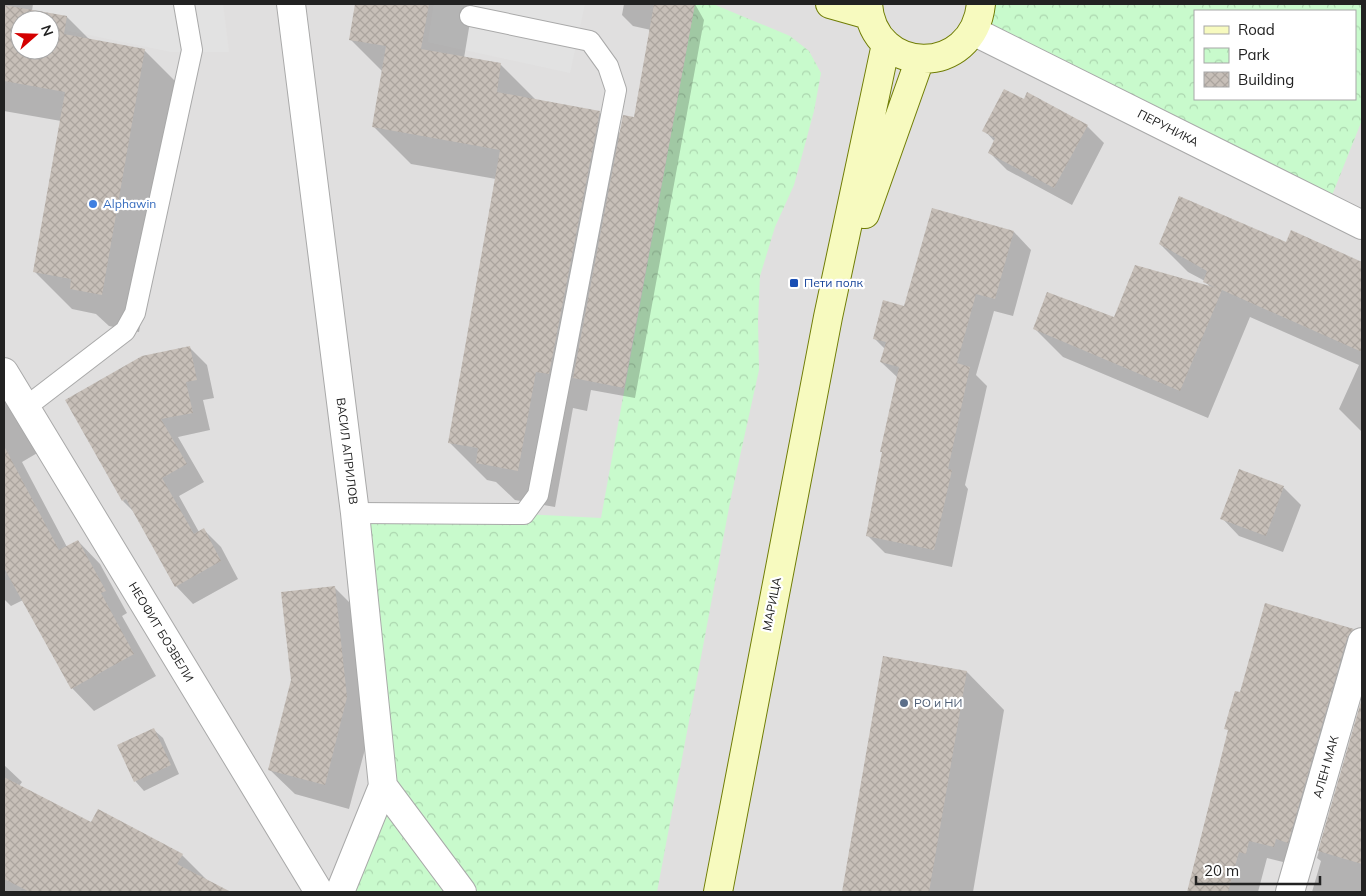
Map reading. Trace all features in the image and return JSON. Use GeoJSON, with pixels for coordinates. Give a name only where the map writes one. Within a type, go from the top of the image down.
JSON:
{"type":"FeatureCollection","features":[{"type":"Feature","properties":{"kind":"main road"},"geometry":{"type":"LineString","coordinates":[[830,4],[869,9],[876,30],[886,44],[901,55],[920,59],[936,59],[951,53],[964,44],[974,31],[981,4]]}},
{"type":"Feature","properties":{"kind":"main road"},"geometry":{"type":"LineString","coordinates":[[828,316],[886,44]]}},
{"type":"Feature","properties":{"kind":"main road"},"geometry":{"type":"LineString","coordinates":[[828,316],[920,59]]}},
{"type":"Feature","properties":{"kind":"main road","name":"МАРИЦА"},"geometry":{"type":"LineString","coordinates":[[718,892],[828,316]]}},
{"type":"Feature","properties":{"kind":"street","name":"ВАСИЛ АПРИЛОВ"},"geometry":{"type":"LineString","coordinates":[[291,4],[355,513],[383,786],[340,892]]}},
{"type":"Feature","properties":{"kind":"street","name":"ПЕРУНИКА"},"geometry":{"type":"LineString","coordinates":[[974,31],[1362,226]]}},
{"type":"Feature","properties":{"kind":"street","name":"НЕОФИТ БОЗВЕЛИ"},"geometry":{"type":"LineString","coordinates":[[4,372],[319,892]]}},
{"type":"Feature","properties":{"kind":"street","name":"АЛЕН МАК"},"geometry":{"type":"LineString","coordinates":[[1290,892],[1362,642]]}},
{"type":"Feature","properties":{"kind":"street"},"geometry":{"type":"LineString","coordinates":[[383,786],[462,892]]}},
{"type":"Feature","properties":{"kind":"lane"},"geometry":{"type":"LineString","coordinates":[[26,407],[125,331],[135,313],[192,50],[184,4]]}},
{"type":"Feature","properties":{"kind":"lane"},"geometry":{"type":"LineString","coordinates":[[355,513],[524,514],[538,495],[616,90],[608,66],[590,41],[470,16]]}},
{"type":"Feature","properties":{"kind":"shaded area"},"geometry":{"type":"Polygon","coordinates":[[[4,4],[1362,4],[1362,892],[4,892],[4,4]]]}},
{"type":"Feature","properties":{"kind":"shaded area"},"geometry":{"type":"Polygon","coordinates":[[[10,4],[223,4],[229,52],[171,52],[60,29],[60,10],[10,10],[10,18],[7,18],[10,4]]]}},
{"type":"Feature","properties":{"kind":"shaded area"},"geometry":{"type":"Polygon","coordinates":[[[434,4],[585,4],[570,73],[428,42],[434,4]]]}},
{"type":"Feature","properties":{"kind":"green space"},"geometry":{"type":"Polygon","coordinates":[[[692,4],[713,4],[790,36],[809,51],[821,73],[814,111],[794,185],[775,227],[760,276],[758,321],[759,370],[731,497],[657,892],[340,892],[383,786],[355,513],[524,514],[601,518],[694,8],[692,4]]]}},
{"type":"Feature","properties":{"kind":"green space"},"geometry":{"type":"Polygon","coordinates":[[[976,4],[1362,4],[1362,120],[1327,208],[973,31],[976,4]]]}},
{"type":"Feature","properties":{"kind":"building"},"geometry":{"type":"Polygon","coordinates":[[[355,4],[429,4],[421,49],[501,63],[497,92],[600,111],[549,374],[536,372],[518,471],[476,463],[478,448],[448,443],[500,150],[372,127],[386,46],[349,40],[355,4]]]}},
{"type":"Feature","properties":{"kind":"building"},"geometry":{"type":"Polygon","coordinates":[[[654,4],[695,4],[624,388],[573,378],[623,115],[634,117],[654,4]]]}},
{"type":"Feature","properties":{"kind":"building"},"geometry":{"type":"Polygon","coordinates":[[[4,5],[33,10],[10,10],[10,60],[60,60],[60,15],[67,16],[64,34],[145,49],[102,295],[70,289],[71,279],[33,272],[65,92],[4,81],[4,5]]]}},
{"type":"Feature","properties":{"kind":"building"},"geometry":{"type":"Polygon","coordinates":[[[1004,89],[1024,99],[1027,92],[1088,125],[1054,188],[988,153],[995,138],[982,131],[1004,89]]]}},
{"type":"Feature","properties":{"kind":"building"},"geometry":{"type":"Polygon","coordinates":[[[1179,196],[1286,242],[1291,230],[1362,262],[1362,352],[1222,290],[1180,391],[1033,329],[1047,292],[1114,317],[1135,265],[1217,288],[1203,282],[1207,271],[1159,244],[1179,196]]]}},
{"type":"Feature","properties":{"kind":"building"},"geometry":{"type":"Polygon","coordinates":[[[932,208],[1014,231],[995,299],[976,294],[957,363],[970,367],[948,469],[952,470],[934,550],[866,536],[882,452],[880,452],[899,367],[880,362],[886,342],[873,339],[883,300],[904,306],[932,208]]]}},
{"type":"Feature","properties":{"kind":"building"},"geometry":{"type":"Polygon","coordinates":[[[190,346],[197,380],[186,382],[193,413],[161,419],[187,464],[162,478],[194,534],[204,528],[221,561],[175,587],[126,499],[122,501],[65,400],[142,356],[190,346]]]}},
{"type":"Feature","properties":{"kind":"building"},"geometry":{"type":"Polygon","coordinates":[[[4,446],[59,550],[78,540],[106,591],[101,593],[134,654],[71,689],[4,568],[4,446]]]}},
{"type":"Feature","properties":{"kind":"building"},"geometry":{"type":"Polygon","coordinates":[[[1239,469],[1284,486],[1266,536],[1220,519],[1239,469]]]}},
{"type":"Feature","properties":{"kind":"building"},"geometry":{"type":"Polygon","coordinates":[[[335,586],[347,697],[325,785],[268,770],[291,680],[281,592],[335,586]]]}},
{"type":"Feature","properties":{"kind":"building"},"geometry":{"type":"Polygon","coordinates":[[[1265,603],[1354,629],[1347,638],[1288,843],[1276,839],[1274,847],[1249,841],[1246,854],[1239,852],[1228,892],[1187,892],[1228,730],[1224,729],[1235,691],[1240,692],[1265,603]]]}},
{"type":"Feature","properties":{"kind":"building"},"geometry":{"type":"Polygon","coordinates":[[[883,656],[967,671],[929,892],[842,892],[883,656]]]}},
{"type":"Feature","properties":{"kind":"building"},"geometry":{"type":"Polygon","coordinates":[[[1362,698],[1362,864],[1318,851],[1362,698]]]}},
{"type":"Feature","properties":{"kind":"building"},"geometry":{"type":"Polygon","coordinates":[[[154,728],[171,765],[134,782],[117,745],[154,728]]]}},
{"type":"Feature","properties":{"kind":"building"},"geometry":{"type":"Polygon","coordinates":[[[4,777],[91,822],[98,809],[183,854],[177,864],[231,892],[30,892],[4,879],[4,777]]]}},
{"type":"Feature","properties":{"kind":"place","name":"Alphawin"},"geometry":{"type":"Point","coordinates":[93,204]}},
{"type":"Feature","properties":{"kind":"place","name":"Пети полк"},"geometry":{"type":"Point","coordinates":[794,283]}},
{"type":"Feature","properties":{"kind":"place","name":"РО и НИ"},"geometry":{"type":"Point","coordinates":[904,703]}}]}
